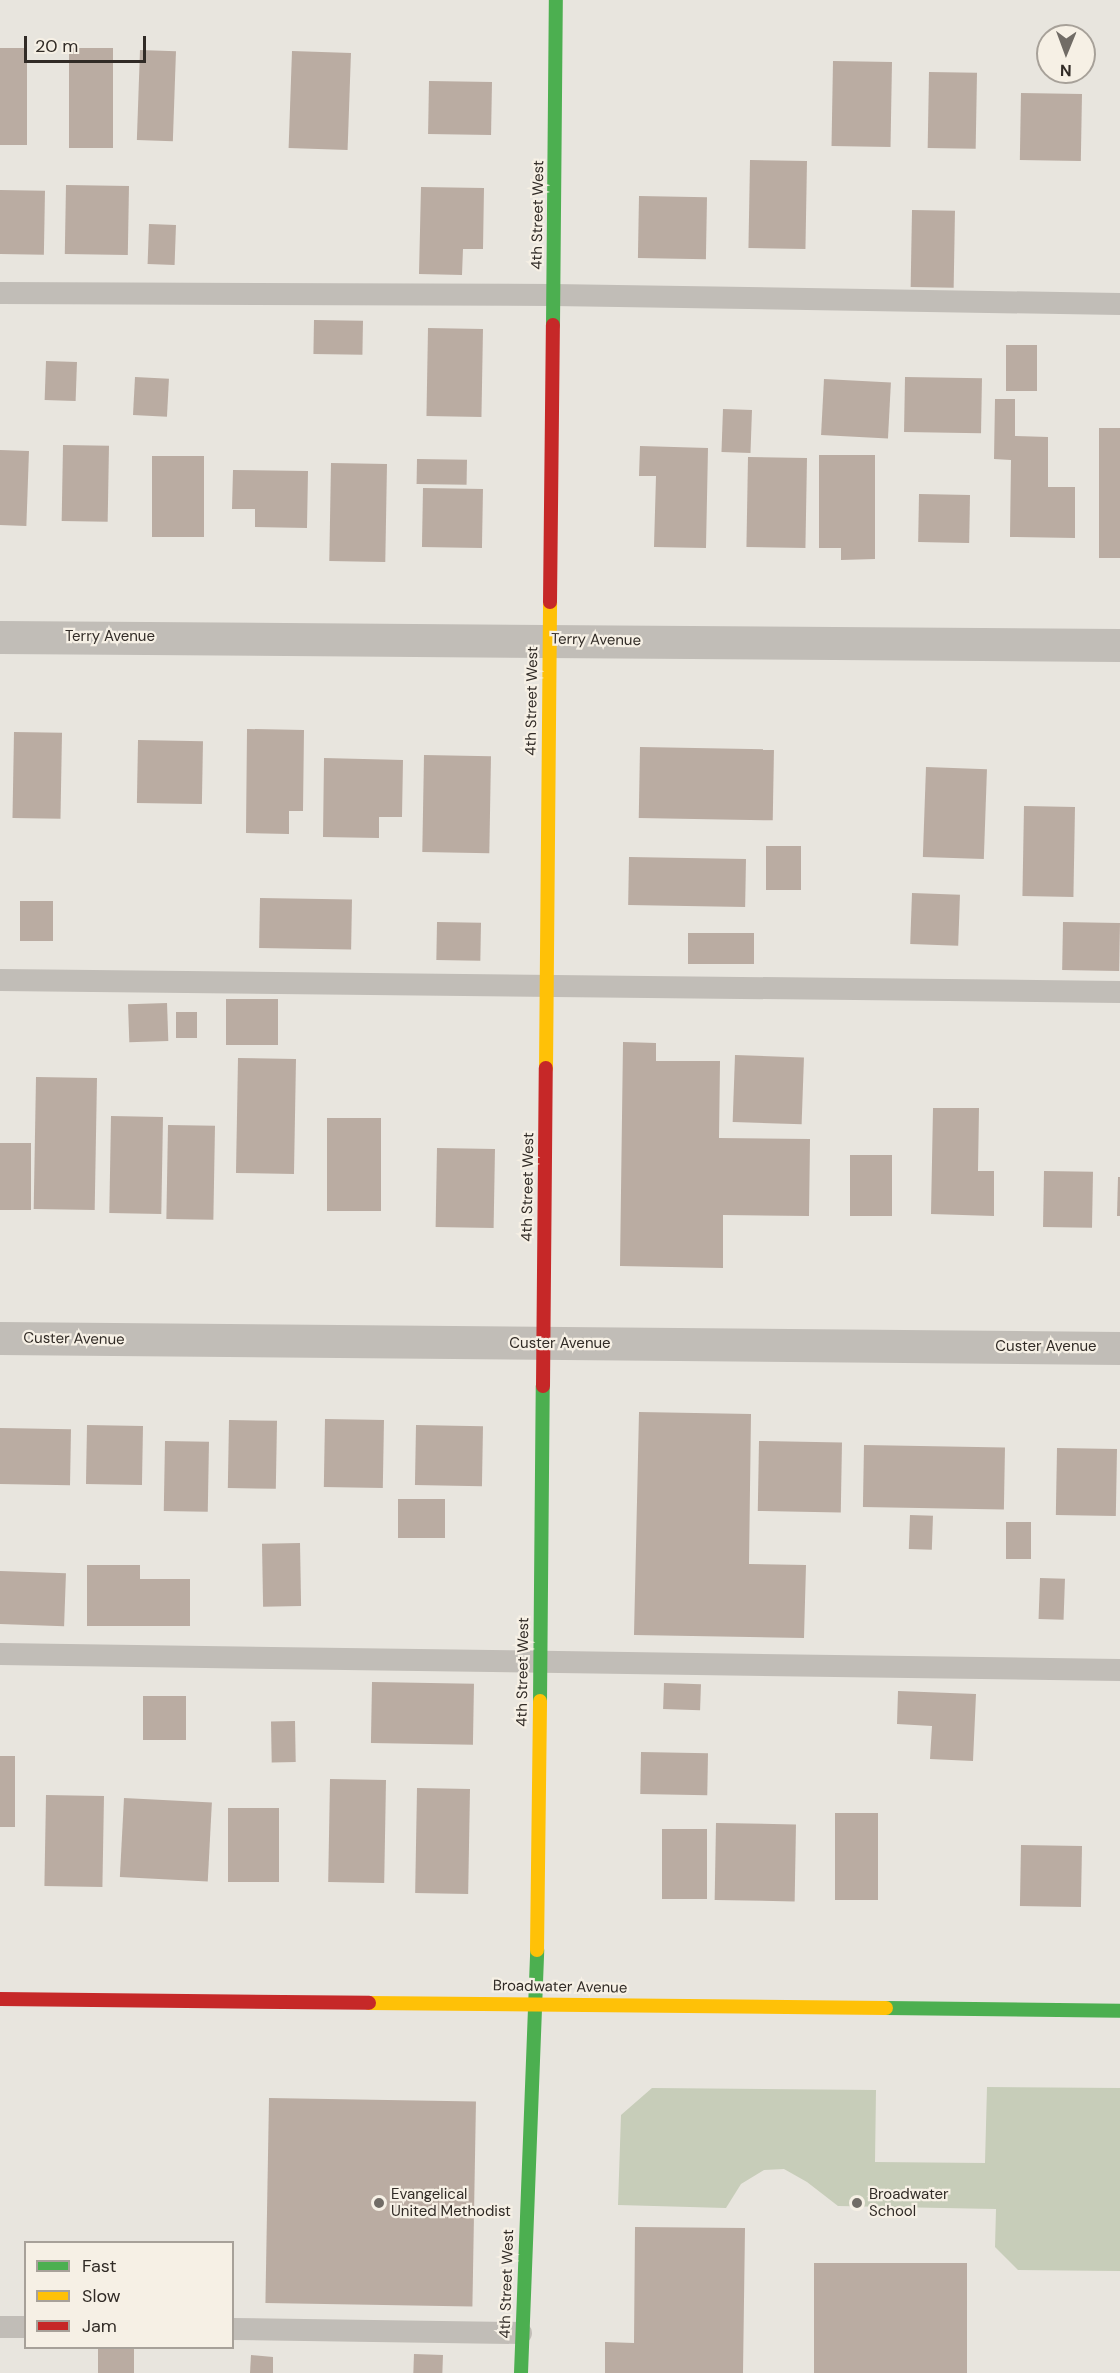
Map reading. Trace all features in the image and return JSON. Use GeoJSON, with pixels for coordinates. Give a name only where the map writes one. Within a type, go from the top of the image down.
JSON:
{"type":"FeatureCollection","features":[{"type":"Feature","properties":{"kind":"street","name":"4th Street West"},"geometry":{"type":"LineString","coordinates":[[520,2373],[537,2003],[556,0]]}},
{"type":"Feature","properties":{"kind":"street","name":"Terry Avenue"},"geometry":{"type":"LineString","coordinates":[[0,637],[1120,645]]}},
{"type":"Feature","properties":{"kind":"street","name":"Custer Avenue"},"geometry":{"type":"LineString","coordinates":[[0,1338],[1120,1348]]}},
{"type":"Feature","properties":{"kind":"street","name":"Broadwater Avenue"},"geometry":{"type":"LineString","coordinates":[[0,1999],[1120,2011]]}},
{"type":"Feature","properties":{"kind":"lane"},"geometry":{"type":"LineString","coordinates":[[0,293],[553,296],[1120,304]]}},
{"type":"Feature","properties":{"kind":"lane"},"geometry":{"type":"LineString","coordinates":[[0,980],[1120,992]]}},
{"type":"Feature","properties":{"kind":"lane"},"geometry":{"type":"LineString","coordinates":[[0,1654],[1120,1670]]}},
{"type":"Feature","properties":{"kind":"lane"},"geometry":{"type":"LineString","coordinates":[[0,2327],[24,2327]]}},
{"type":"Feature","properties":{"kind":"lane"},"geometry":{"type":"LineString","coordinates":[[234,2330],[521,2333]]}},
{"type":"Feature","properties":{"kind":"green space"},"geometry":{"type":"Polygon","coordinates":[[[987,2087],[1120,2088],[1120,2271],[1018,2270],[995,2247],[996,2209],[838,2206],[807,2182],[784,2169],[764,2170],[741,2184],[726,2208],[618,2205],[621,2115],[652,2088],[876,2090],[875,2162],[985,2163],[987,2087]]]}},
{"type":"Feature","properties":{"kind":"building"},"geometry":{"type":"Polygon","coordinates":[[[0,48],[27,48],[27,145],[0,145],[0,48]]]}},
{"type":"Feature","properties":{"kind":"building"},"geometry":{"type":"Polygon","coordinates":[[[69,48],[113,48],[113,148],[69,148],[69,48]]]}},
{"type":"Feature","properties":{"kind":"building"},"geometry":{"type":"Polygon","coordinates":[[[140,50],[176,51],[173,141],[137,140],[140,50]]]}},
{"type":"Feature","properties":{"kind":"building"},"geometry":{"type":"Polygon","coordinates":[[[292,51],[351,53],[348,150],[289,148],[292,51]]]}},
{"type":"Feature","properties":{"kind":"building"},"geometry":{"type":"Polygon","coordinates":[[[833,61],[892,62],[891,147],[832,146],[833,61]]]}},
{"type":"Feature","properties":{"kind":"building"},"geometry":{"type":"Polygon","coordinates":[[[929,72],[977,73],[976,149],[928,148],[929,72]]]}},
{"type":"Feature","properties":{"kind":"building"},"geometry":{"type":"Polygon","coordinates":[[[429,81],[492,82],[491,135],[428,134],[429,81]]]}},
{"type":"Feature","properties":{"kind":"building"},"geometry":{"type":"Polygon","coordinates":[[[1021,93],[1082,94],[1081,161],[1020,160],[1021,93]]]}},
{"type":"Feature","properties":{"kind":"building"},"geometry":{"type":"Polygon","coordinates":[[[750,160],[807,161],[805,249],[748,248],[750,160]]]}},
{"type":"Feature","properties":{"kind":"building"},"geometry":{"type":"Polygon","coordinates":[[[66,185],[129,186],[128,255],[65,254],[66,185]]]}},
{"type":"Feature","properties":{"kind":"building"},"geometry":{"type":"Polygon","coordinates":[[[421,187],[484,188],[483,249],[463,249],[462,275],[419,274],[421,187]]]}},
{"type":"Feature","properties":{"kind":"building"},"geometry":{"type":"Polygon","coordinates":[[[0,190],[45,191],[44,255],[0,254],[0,190]]]}},
{"type":"Feature","properties":{"kind":"building"},"geometry":{"type":"Polygon","coordinates":[[[639,196],[707,197],[706,259],[638,258],[639,196]]]}},
{"type":"Feature","properties":{"kind":"building"},"geometry":{"type":"Polygon","coordinates":[[[912,210],[955,211],[954,288],[911,287],[912,210]]]}},
{"type":"Feature","properties":{"kind":"building"},"geometry":{"type":"Polygon","coordinates":[[[149,224],[176,225],[175,265],[148,264],[149,224]]]}},
{"type":"Feature","properties":{"kind":"building"},"geometry":{"type":"Polygon","coordinates":[[[314,320],[363,321],[362,355],[313,354],[314,320]]]}},
{"type":"Feature","properties":{"kind":"building"},"geometry":{"type":"Polygon","coordinates":[[[428,328],[483,329],[481,417],[426,416],[428,328]]]}},
{"type":"Feature","properties":{"kind":"building"},"geometry":{"type":"Polygon","coordinates":[[[1006,345],[1037,345],[1037,391],[1006,391],[1006,345]]]}},
{"type":"Feature","properties":{"kind":"building"},"geometry":{"type":"Polygon","coordinates":[[[46,361],[77,362],[76,401],[45,400],[46,361]]]}},
{"type":"Feature","properties":{"kind":"building"},"geometry":{"type":"Polygon","coordinates":[[[135,377],[169,379],[167,417],[133,415],[135,377]]]}},
{"type":"Feature","properties":{"kind":"building"},"geometry":{"type":"Polygon","coordinates":[[[905,377],[982,378],[981,433],[904,432],[905,377]]]}},
{"type":"Feature","properties":{"kind":"building"},"geometry":{"type":"Polygon","coordinates":[[[824,379],[891,383],[888,438],[821,435],[824,379]]]}},
{"type":"Feature","properties":{"kind":"building"},"geometry":{"type":"Polygon","coordinates":[[[995,399],[1015,399],[1015,436],[1048,437],[1048,487],[1075,487],[1075,538],[1010,537],[1011,460],[994,459],[995,399]]]}},
{"type":"Feature","properties":{"kind":"building"},"geometry":{"type":"Polygon","coordinates":[[[723,409],[752,410],[750,453],[721,452],[723,409]]]}},
{"type":"Feature","properties":{"kind":"building"},"geometry":{"type":"Polygon","coordinates":[[[1099,428],[1120,428],[1120,558],[1099,558],[1099,428]]]}},
{"type":"Feature","properties":{"kind":"building"},"geometry":{"type":"Polygon","coordinates":[[[63,445],[109,446],[108,522],[62,521],[63,445]]]}},
{"type":"Feature","properties":{"kind":"building"},"geometry":{"type":"Polygon","coordinates":[[[640,446],[708,448],[706,548],[654,547],[656,476],[639,476],[640,446]]]}},
{"type":"Feature","properties":{"kind":"building"},"geometry":{"type":"Polygon","coordinates":[[[0,450],[29,451],[26,526],[0,525],[0,450]]]}},
{"type":"Feature","properties":{"kind":"building"},"geometry":{"type":"Polygon","coordinates":[[[819,455],[875,455],[875,559],[841,560],[841,548],[819,548],[819,455]]]}},
{"type":"Feature","properties":{"kind":"building"},"geometry":{"type":"Polygon","coordinates":[[[152,456],[204,456],[204,537],[152,537],[152,456]]]}},
{"type":"Feature","properties":{"kind":"building"},"geometry":{"type":"Polygon","coordinates":[[[748,457],[807,458],[805,548],[746,547],[748,457]]]}},
{"type":"Feature","properties":{"kind":"building"},"geometry":{"type":"Polygon","coordinates":[[[417,459],[467,460],[467,485],[417,484],[417,459]]]}},
{"type":"Feature","properties":{"kind":"building"},"geometry":{"type":"Polygon","coordinates":[[[331,463],[387,464],[385,562],[329,561],[331,463]]]}},
{"type":"Feature","properties":{"kind":"building"},"geometry":{"type":"Polygon","coordinates":[[[233,470],[308,471],[307,528],[255,527],[255,509],[232,509],[233,470]]]}},
{"type":"Feature","properties":{"kind":"building"},"geometry":{"type":"Polygon","coordinates":[[[423,488],[483,489],[482,548],[422,547],[423,488]]]}},
{"type":"Feature","properties":{"kind":"building"},"geometry":{"type":"Polygon","coordinates":[[[919,494],[970,495],[969,543],[918,542],[919,494]]]}},
{"type":"Feature","properties":{"kind":"building"},"geometry":{"type":"Polygon","coordinates":[[[247,729],[304,730],[303,811],[289,811],[289,834],[246,833],[247,729]]]}},
{"type":"Feature","properties":{"kind":"building"},"geometry":{"type":"Polygon","coordinates":[[[14,732],[62,733],[60,819],[12,818],[14,732]]]}},
{"type":"Feature","properties":{"kind":"building"},"geometry":{"type":"Polygon","coordinates":[[[138,740],[203,741],[202,804],[137,803],[138,740]]]}},
{"type":"Feature","properties":{"kind":"building"},"geometry":{"type":"Polygon","coordinates":[[[640,747],[774,749],[773,820],[639,818],[640,747]]]}},
{"type":"Feature","properties":{"kind":"building"},"geometry":{"type":"Polygon","coordinates":[[[424,755],[491,756],[489,853],[422,852],[424,755]]]}},
{"type":"Feature","properties":{"kind":"building"},"geometry":{"type":"Polygon","coordinates":[[[324,758],[403,760],[402,817],[379,817],[379,838],[323,837],[324,758]]]}},
{"type":"Feature","properties":{"kind":"building"},"geometry":{"type":"Polygon","coordinates":[[[926,767],[987,769],[984,859],[923,857],[926,767]]]}},
{"type":"Feature","properties":{"kind":"building"},"geometry":{"type":"Polygon","coordinates":[[[1024,806],[1075,807],[1073,897],[1022,896],[1024,806]]]}},
{"type":"Feature","properties":{"kind":"building"},"geometry":{"type":"Polygon","coordinates":[[[766,846],[801,846],[801,890],[766,890],[766,846]]]}},
{"type":"Feature","properties":{"kind":"building"},"geometry":{"type":"Polygon","coordinates":[[[629,857],[746,859],[745,907],[628,905],[629,857]]]}},
{"type":"Feature","properties":{"kind":"building"},"geometry":{"type":"Polygon","coordinates":[[[912,893],[960,895],[958,946],[910,944],[912,893]]]}},
{"type":"Feature","properties":{"kind":"building"},"geometry":{"type":"Polygon","coordinates":[[[260,898],[352,900],[351,950],[259,948],[260,898]]]}},
{"type":"Feature","properties":{"kind":"building"},"geometry":{"type":"Polygon","coordinates":[[[20,901],[53,901],[53,941],[20,941],[20,901]]]}},
{"type":"Feature","properties":{"kind":"building"},"geometry":{"type":"Polygon","coordinates":[[[437,922],[481,923],[480,961],[436,960],[437,922]]]}},
{"type":"Feature","properties":{"kind":"building"},"geometry":{"type":"Polygon","coordinates":[[[1063,922],[1120,923],[1119,971],[1062,970],[1063,922]]]}},
{"type":"Feature","properties":{"kind":"building"},"geometry":{"type":"Polygon","coordinates":[[[688,933],[754,933],[754,964],[688,964],[688,933]]]}},
{"type":"Feature","properties":{"kind":"building"},"geometry":{"type":"Polygon","coordinates":[[[226,999],[278,999],[278,1045],[226,1045],[226,999]]]}},
{"type":"Feature","properties":{"kind":"building"},"geometry":{"type":"Polygon","coordinates":[[[167,1003],[168,1041],[129,1042],[128,1004],[167,1003]]]}},
{"type":"Feature","properties":{"kind":"building"},"geometry":{"type":"Polygon","coordinates":[[[176,1012],[197,1012],[197,1038],[176,1038],[176,1012]]]}},
{"type":"Feature","properties":{"kind":"building"},"geometry":{"type":"Polygon","coordinates":[[[623,1042],[656,1043],[656,1061],[720,1061],[719,1138],[810,1139],[809,1216],[723,1215],[723,1268],[620,1266],[623,1042]]]}},
{"type":"Feature","properties":{"kind":"building"},"geometry":{"type":"Polygon","coordinates":[[[735,1055],[804,1057],[802,1124],[733,1122],[735,1055]]]}},
{"type":"Feature","properties":{"kind":"building"},"geometry":{"type":"Polygon","coordinates":[[[238,1058],[296,1059],[294,1174],[236,1173],[238,1058]]]}},
{"type":"Feature","properties":{"kind":"building"},"geometry":{"type":"Polygon","coordinates":[[[36,1077],[97,1078],[95,1210],[34,1209],[36,1077]]]}},
{"type":"Feature","properties":{"kind":"building"},"geometry":{"type":"Polygon","coordinates":[[[933,1108],[979,1108],[978,1171],[994,1171],[994,1216],[931,1214],[933,1108]]]}},
{"type":"Feature","properties":{"kind":"building"},"geometry":{"type":"Polygon","coordinates":[[[111,1116],[163,1117],[161,1214],[109,1213],[111,1116]]]}},
{"type":"Feature","properties":{"kind":"building"},"geometry":{"type":"Polygon","coordinates":[[[327,1118],[381,1118],[381,1211],[327,1211],[327,1118]]]}},
{"type":"Feature","properties":{"kind":"building"},"geometry":{"type":"Polygon","coordinates":[[[168,1125],[215,1126],[213,1220],[166,1219],[168,1125]]]}},
{"type":"Feature","properties":{"kind":"building"},"geometry":{"type":"Polygon","coordinates":[[[0,1143],[31,1143],[31,1210],[0,1210],[0,1143]]]}},
{"type":"Feature","properties":{"kind":"building"},"geometry":{"type":"Polygon","coordinates":[[[437,1148],[495,1149],[494,1228],[436,1227],[437,1148]]]}},
{"type":"Feature","properties":{"kind":"building"},"geometry":{"type":"Polygon","coordinates":[[[850,1155],[892,1155],[892,1216],[850,1216],[850,1155]]]}},
{"type":"Feature","properties":{"kind":"building"},"geometry":{"type":"Polygon","coordinates":[[[1044,1171],[1093,1172],[1092,1228],[1043,1227],[1044,1171]]]}},
{"type":"Feature","properties":{"kind":"building"},"geometry":{"type":"Polygon","coordinates":[[[1118,1177],[1120,1177],[1120,1216],[1117,1216],[1118,1177]]]}},
{"type":"Feature","properties":{"kind":"building"},"geometry":{"type":"Polygon","coordinates":[[[639,1412],[751,1414],[749,1564],[806,1565],[804,1638],[634,1635],[639,1412]]]}},
{"type":"Feature","properties":{"kind":"building"},"geometry":{"type":"Polygon","coordinates":[[[325,1419],[384,1420],[383,1488],[324,1487],[325,1419]]]}},
{"type":"Feature","properties":{"kind":"building"},"geometry":{"type":"Polygon","coordinates":[[[229,1420],[277,1421],[276,1489],[228,1488],[229,1420]]]}},
{"type":"Feature","properties":{"kind":"building"},"geometry":{"type":"Polygon","coordinates":[[[87,1425],[143,1426],[142,1485],[86,1484],[87,1425]]]}},
{"type":"Feature","properties":{"kind":"building"},"geometry":{"type":"Polygon","coordinates":[[[416,1425],[483,1426],[482,1486],[415,1485],[416,1425]]]}},
{"type":"Feature","properties":{"kind":"building"},"geometry":{"type":"Polygon","coordinates":[[[0,1428],[71,1429],[70,1485],[0,1484],[0,1428]]]}},
{"type":"Feature","properties":{"kind":"building"},"geometry":{"type":"Polygon","coordinates":[[[165,1441],[209,1442],[208,1512],[164,1511],[165,1441]]]}},
{"type":"Feature","properties":{"kind":"building"},"geometry":{"type":"Polygon","coordinates":[[[759,1441],[842,1442],[841,1512],[758,1511],[759,1441]]]}},
{"type":"Feature","properties":{"kind":"building"},"geometry":{"type":"Polygon","coordinates":[[[864,1445],[1005,1447],[1004,1509],[863,1507],[864,1445]]]}},
{"type":"Feature","properties":{"kind":"building"},"geometry":{"type":"Polygon","coordinates":[[[1057,1448],[1117,1449],[1116,1516],[1056,1515],[1057,1448]]]}},
{"type":"Feature","properties":{"kind":"building"},"geometry":{"type":"Polygon","coordinates":[[[398,1499],[445,1499],[445,1538],[398,1538],[398,1499]]]}},
{"type":"Feature","properties":{"kind":"building"},"geometry":{"type":"Polygon","coordinates":[[[910,1515],[933,1516],[932,1550],[909,1549],[910,1515]]]}},
{"type":"Feature","properties":{"kind":"building"},"geometry":{"type":"Polygon","coordinates":[[[1006,1522],[1031,1522],[1031,1559],[1006,1559],[1006,1522]]]}},
{"type":"Feature","properties":{"kind":"building"},"geometry":{"type":"Polygon","coordinates":[[[300,1543],[301,1606],[263,1607],[262,1544],[300,1543]]]}},
{"type":"Feature","properties":{"kind":"building"},"geometry":{"type":"Polygon","coordinates":[[[87,1565],[140,1565],[140,1579],[190,1579],[190,1626],[87,1626],[87,1565]]]}},
{"type":"Feature","properties":{"kind":"building"},"geometry":{"type":"Polygon","coordinates":[[[0,1571],[66,1573],[64,1626],[0,1624],[0,1571]]]}},
{"type":"Feature","properties":{"kind":"building"},"geometry":{"type":"Polygon","coordinates":[[[1040,1578],[1065,1579],[1064,1620],[1039,1619],[1040,1578]]]}},
{"type":"Feature","properties":{"kind":"building"},"geometry":{"type":"Polygon","coordinates":[[[372,1682],[474,1684],[473,1745],[371,1743],[372,1682]]]}},
{"type":"Feature","properties":{"kind":"building"},"geometry":{"type":"Polygon","coordinates":[[[664,1683],[701,1684],[700,1710],[663,1709],[664,1683]]]}},
{"type":"Feature","properties":{"kind":"building"},"geometry":{"type":"Polygon","coordinates":[[[898,1691],[976,1694],[973,1761],[930,1759],[932,1726],[897,1724],[898,1691]]]}},
{"type":"Feature","properties":{"kind":"building"},"geometry":{"type":"Polygon","coordinates":[[[143,1696],[186,1696],[186,1740],[143,1740],[143,1696]]]}},
{"type":"Feature","properties":{"kind":"building"},"geometry":{"type":"Polygon","coordinates":[[[271,1721],[295,1721],[296,1762],[272,1762],[271,1721]]]}},
{"type":"Feature","properties":{"kind":"building"},"geometry":{"type":"Polygon","coordinates":[[[641,1752],[708,1753],[707,1795],[640,1794],[641,1752]]]}},
{"type":"Feature","properties":{"kind":"building"},"geometry":{"type":"Polygon","coordinates":[[[0,1756],[15,1756],[15,1827],[0,1827],[0,1756]]]}},
{"type":"Feature","properties":{"kind":"building"},"geometry":{"type":"Polygon","coordinates":[[[330,1779],[386,1780],[384,1883],[328,1882],[330,1779]]]}},
{"type":"Feature","properties":{"kind":"building"},"geometry":{"type":"Polygon","coordinates":[[[417,1788],[470,1789],[468,1894],[415,1893],[417,1788]]]}},
{"type":"Feature","properties":{"kind":"building"},"geometry":{"type":"Polygon","coordinates":[[[46,1795],[104,1796],[102,1887],[44,1886],[46,1795]]]}},
{"type":"Feature","properties":{"kind":"building"},"geometry":{"type":"Polygon","coordinates":[[[124,1798],[212,1803],[208,1881],[120,1877],[124,1798]]]}},
{"type":"Feature","properties":{"kind":"building"},"geometry":{"type":"Polygon","coordinates":[[[228,1808],[279,1808],[279,1882],[228,1882],[228,1808]]]}},
{"type":"Feature","properties":{"kind":"building"},"geometry":{"type":"Polygon","coordinates":[[[835,1813],[878,1813],[878,1900],[835,1900],[835,1813]]]}},
{"type":"Feature","properties":{"kind":"building"},"geometry":{"type":"Polygon","coordinates":[[[716,1823],[796,1824],[795,1901],[715,1900],[716,1823]]]}},
{"type":"Feature","properties":{"kind":"building"},"geometry":{"type":"Polygon","coordinates":[[[662,1829],[707,1829],[707,1899],[662,1899],[662,1829]]]}},
{"type":"Feature","properties":{"kind":"building"},"geometry":{"type":"Polygon","coordinates":[[[1021,1845],[1082,1846],[1081,1907],[1020,1906],[1021,1845]]]}},
{"type":"Feature","properties":{"kind":"building"},"geometry":{"type":"Polygon","coordinates":[[[269,2098],[476,2102],[472,2307],[265,2303],[269,2098]]]}},
{"type":"Feature","properties":{"kind":"building"},"geometry":{"type":"Polygon","coordinates":[[[635,2227],[745,2228],[743,2373],[605,2373],[605,2342],[634,2343],[635,2227]]]}},
{"type":"Feature","properties":{"kind":"building"},"geometry":{"type":"Polygon","coordinates":[[[814,2263],[967,2263],[967,2373],[814,2373],[814,2263]]]}},
{"type":"Feature","properties":{"kind":"building"},"geometry":{"type":"Polygon","coordinates":[[[98,2349],[134,2349],[134,2373],[98,2373],[98,2349]]]}},
{"type":"Feature","properties":{"kind":"building"},"geometry":{"type":"Polygon","coordinates":[[[414,2354],[443,2355],[442,2373],[413,2373],[414,2354]]]}},
{"type":"Feature","properties":{"kind":"building"},"geometry":{"type":"Polygon","coordinates":[[[251,2355],[273,2357],[273,2373],[250,2373],[251,2355]]]}},
{"type":"Feature","properties":{"kind":"traffic: fast"},"geometry":{"type":"LineString","coordinates":[[553,325],[556,0]]}},
{"type":"Feature","properties":{"kind":"traffic: fast"},"geometry":{"type":"LineString","coordinates":[[540,1701],[543,1386]]}},
{"type":"Feature","properties":{"kind":"traffic: fast"},"geometry":{"type":"LineString","coordinates":[[521,2373],[537,1950]]}},
{"type":"Feature","properties":{"kind":"traffic: fast"},"geometry":{"type":"LineString","coordinates":[[886,2008],[1120,2011]]}},
{"type":"Feature","properties":{"kind":"traffic: slow"},"geometry":{"type":"LineString","coordinates":[[546,1068],[550,602]]}},
{"type":"Feature","properties":{"kind":"traffic: slow"},"geometry":{"type":"LineString","coordinates":[[537,1950],[540,1701]]}},
{"type":"Feature","properties":{"kind":"traffic: slow"},"geometry":{"type":"LineString","coordinates":[[369,2003],[886,2008]]}},
{"type":"Feature","properties":{"kind":"traffic: jam"},"geometry":{"type":"LineString","coordinates":[[550,602],[553,325]]}},
{"type":"Feature","properties":{"kind":"traffic: jam"},"geometry":{"type":"LineString","coordinates":[[543,1386],[546,1068]]}},
{"type":"Feature","properties":{"kind":"traffic: jam"},"geometry":{"type":"LineString","coordinates":[[0,1999],[369,2003]]}},
{"type":"Feature","properties":{"kind":"place","name":"Evangelical United Methodist"},"geometry":{"type":"Point","coordinates":[379,2203]}},
{"type":"Feature","properties":{"kind":"place","name":"Broadwater School"},"geometry":{"type":"Point","coordinates":[857,2203]}}]}
